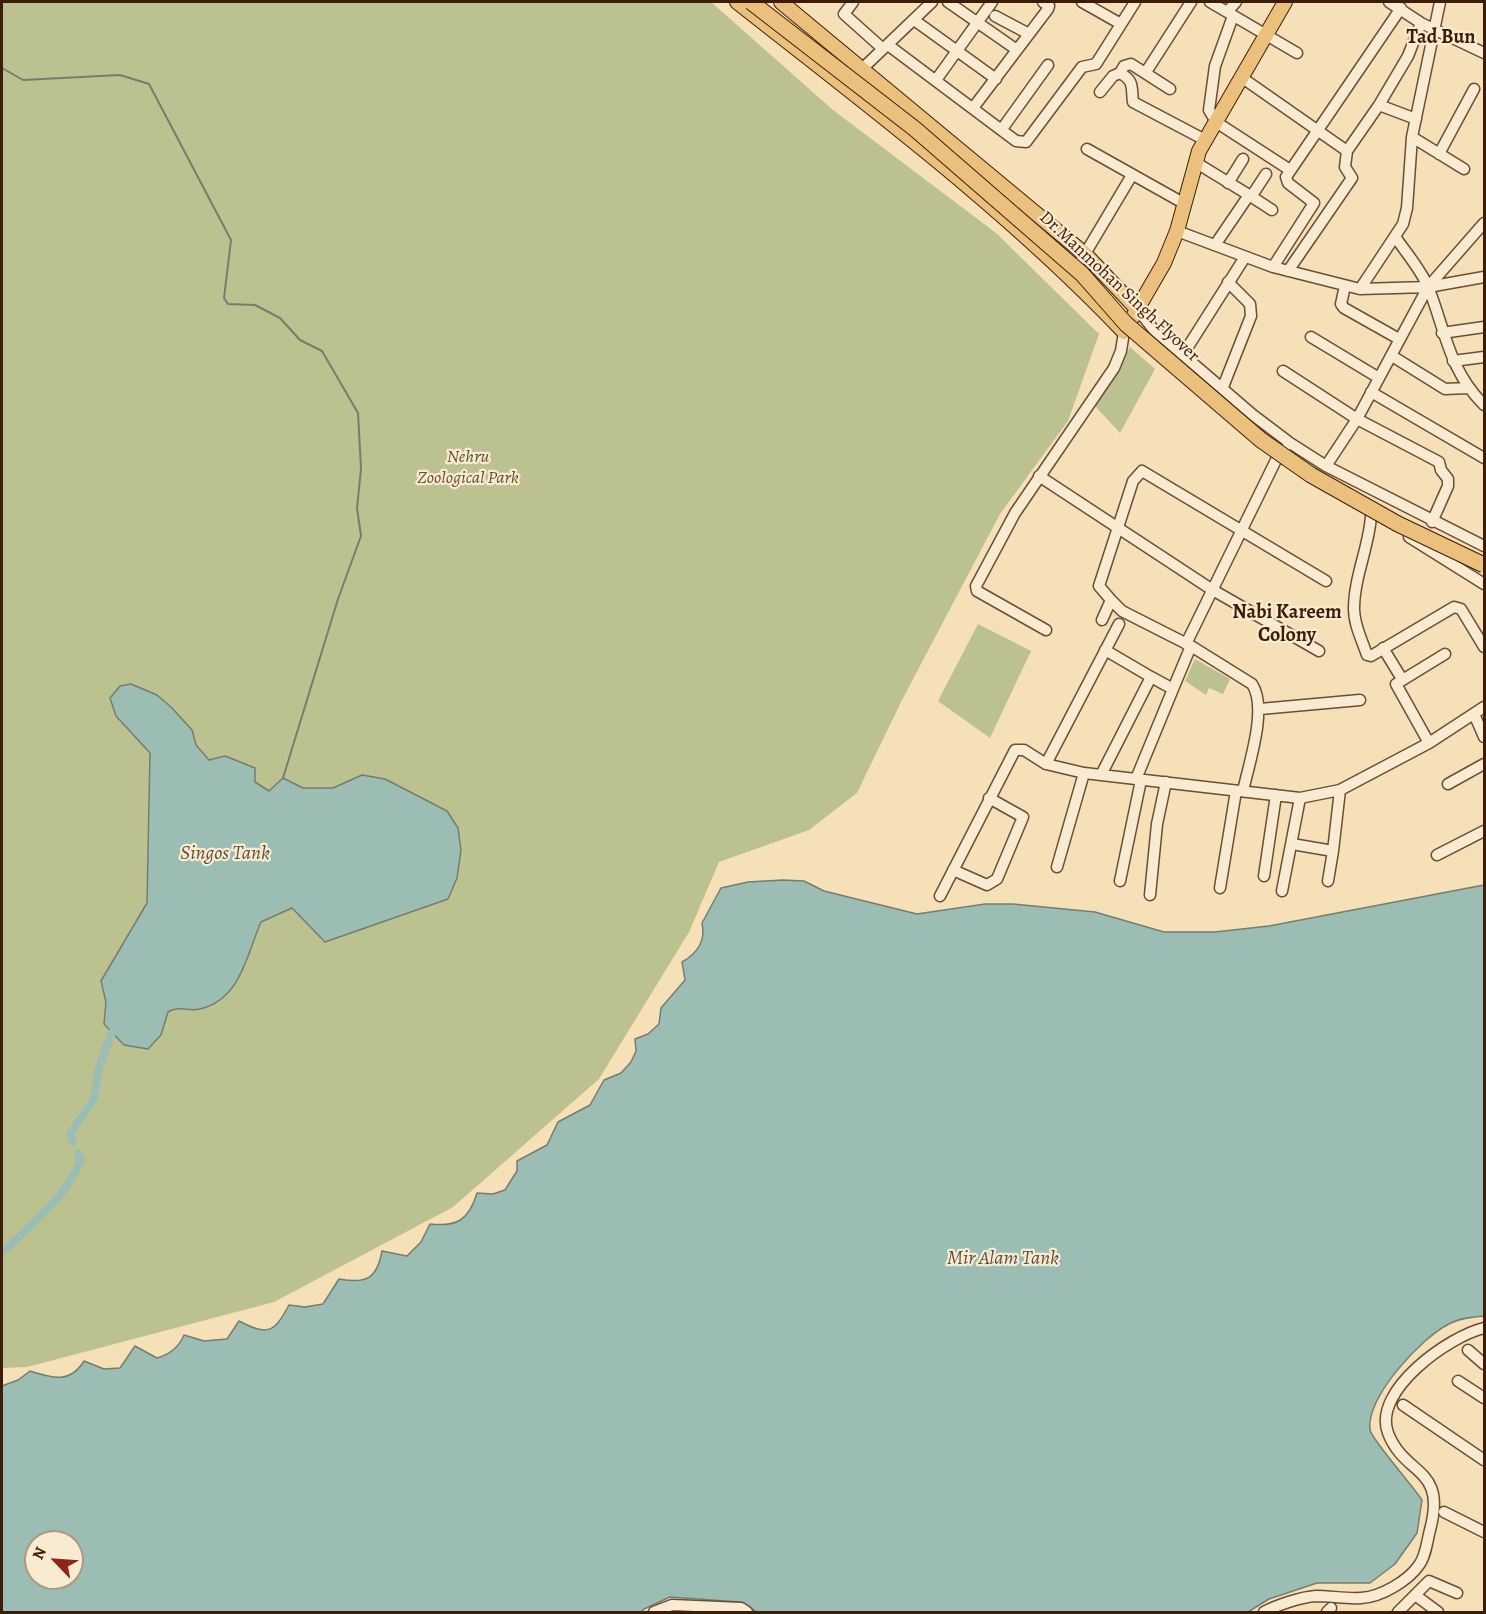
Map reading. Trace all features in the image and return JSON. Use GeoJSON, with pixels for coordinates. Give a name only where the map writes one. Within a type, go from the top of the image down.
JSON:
{"type":"FeatureCollection","features":[{"type":"Feature","properties":{"kind":"highway","name":"Dr.Manmohan Singh Flyover"},"geometry":{"type":"LineString","coordinates":[[751,2],[915,129],[1082,274],[1126,324],[1261,440],[1340,492],[1398,524],[1485,565]]}},
{"type":"Feature","properties":{"kind":"highway","name":"Dr.Manmohan Singh Flyover"},"geometry":{"type":"LineString","coordinates":[[766,2],[840,64],[878,90],[1062,246],[1137,327],[1265,434],[1298,459],[1347,488],[1454,544],[1485,556]]}},
{"type":"Feature","properties":{"kind":"main road"},"geometry":{"type":"LineString","coordinates":[[737,2],[989,203],[1069,274],[1124,332],[1164,263],[1177,231],[1195,162],[1205,140],[1285,2]]}},
{"type":"Feature","properties":{"kind":"main road"},"geometry":{"type":"LineString","coordinates":[[782,2],[1086,255],[1138,310]]}},
{"type":"Feature","properties":{"kind":"main road"},"geometry":{"type":"LineString","coordinates":[[801,52],[815,30]]}},
{"type":"Feature","properties":{"kind":"street"},"geometry":{"type":"LineString","coordinates":[[853,2],[844,14],[1016,141],[1026,142],[1082,68],[1095,64],[1135,2]]}},
{"type":"Feature","properties":{"kind":"street"},"geometry":{"type":"LineString","coordinates":[[863,68],[932,2]]}},
{"type":"Feature","properties":{"kind":"street"},"geometry":{"type":"LineString","coordinates":[[948,2],[980,22],[1017,50]]}},
{"type":"Feature","properties":{"kind":"street"},"geometry":{"type":"LineString","coordinates":[[936,80],[993,2]]}},
{"type":"Feature","properties":{"kind":"street"},"geometry":{"type":"LineString","coordinates":[[973,108],[1050,6],[1043,2]]}},
{"type":"Feature","properties":{"kind":"street"},"geometry":{"type":"LineString","coordinates":[[1146,72],[1191,2]]}},
{"type":"Feature","properties":{"kind":"street"},"geometry":{"type":"LineString","coordinates":[[1210,2],[1297,53]]}},
{"type":"Feature","properties":{"kind":"street"},"geometry":{"type":"LineString","coordinates":[[1236,2],[1230,14],[1215,66],[1209,110],[1216,122],[1290,170]]}},
{"type":"Feature","properties":{"kind":"street"},"geometry":{"type":"LineString","coordinates":[[1389,2],[1436,31],[1485,53]]}},
{"type":"Feature","properties":{"kind":"street"},"geometry":{"type":"LineString","coordinates":[[1360,289],[1396,238],[1407,208],[1412,137],[1436,31],[1440,2]]}},
{"type":"Feature","properties":{"kind":"street"},"geometry":{"type":"LineString","coordinates":[[1088,3],[1121,24]]}},
{"type":"Feature","properties":{"kind":"street"},"geometry":{"type":"LineString","coordinates":[[1273,267],[1314,202],[1286,181],[1290,170],[1401,8]]}},
{"type":"Feature","properties":{"kind":"street"},"geometry":{"type":"LineString","coordinates":[[995,16],[1029,34]]}},
{"type":"Feature","properties":{"kind":"street"},"geometry":{"type":"LineString","coordinates":[[914,20],[996,79]]}},
{"type":"Feature","properties":{"kind":"street"},"geometry":{"type":"LineString","coordinates":[[1288,271],[1352,178],[1345,167],[1347,151],[1379,105],[1408,56],[1422,23]]}},
{"type":"Feature","properties":{"kind":"street"},"geometry":{"type":"LineString","coordinates":[[1408,56],[1427,64]]}},
{"type":"Feature","properties":{"kind":"street"},"geometry":{"type":"LineString","coordinates":[[1095,64],[1125,76],[1134,88],[1133,102],[1205,140]]}},
{"type":"Feature","properties":{"kind":"street"},"geometry":{"type":"LineString","coordinates":[[1100,92],[1128,64],[1146,72],[1170,89]]}},
{"type":"Feature","properties":{"kind":"street"},"geometry":{"type":"LineString","coordinates":[[1002,129],[1048,65]]}},
{"type":"Feature","properties":{"kind":"street"},"geometry":{"type":"LineString","coordinates":[[1241,76],[1347,151]]}},
{"type":"Feature","properties":{"kind":"street"},"geometry":{"type":"LineString","coordinates":[[1439,154],[1474,89]]}},
{"type":"Feature","properties":{"kind":"street"},"geometry":{"type":"LineString","coordinates":[[1379,105],[1416,120]]}},
{"type":"Feature","properties":{"kind":"street"},"geometry":{"type":"LineString","coordinates":[[1412,137],[1464,169]]}},
{"type":"Feature","properties":{"kind":"street"},"geometry":{"type":"LineString","coordinates":[[1087,149],[1185,204]]}},
{"type":"Feature","properties":{"kind":"street"},"geometry":{"type":"LineString","coordinates":[[1228,183],[1243,159]]}},
{"type":"Feature","properties":{"kind":"street"},"geometry":{"type":"LineString","coordinates":[[1195,162],[1272,210]]}},
{"type":"Feature","properties":{"kind":"street"},"geometry":{"type":"LineString","coordinates":[[1215,245],[1266,174]]}},
{"type":"Feature","properties":{"kind":"street"},"geometry":{"type":"LineString","coordinates":[[1069,274],[1086,255],[1132,175]]}},
{"type":"Feature","properties":{"kind":"street"},"geometry":{"type":"LineString","coordinates":[[1326,466],[1357,419],[1428,287],[1485,223]]}},
{"type":"Feature","properties":{"kind":"street"},"geometry":{"type":"LineString","coordinates":[[1177,231],[1273,267],[1360,289],[1428,287],[1485,277]]}},
{"type":"Feature","properties":{"kind":"street"},"geometry":{"type":"LineString","coordinates":[[1396,238],[1428,287],[1442,333],[1467,388],[1485,405]]}},
{"type":"Feature","properties":{"kind":"street"},"geometry":{"type":"LineString","coordinates":[[1184,353],[1245,257]]}},
{"type":"Feature","properties":{"kind":"street"},"geometry":{"type":"LineString","coordinates":[[1223,387],[1251,315],[1250,304],[1228,282]]}},
{"type":"Feature","properties":{"kind":"street"},"geometry":{"type":"LineString","coordinates":[[1345,286],[1341,304],[1344,308],[1399,339]]}},
{"type":"Feature","properties":{"kind":"street"},"geometry":{"type":"LineString","coordinates":[[1138,310],[1154,330],[1184,353],[1253,415],[1290,443],[1326,466],[1432,522],[1485,546]]}},
{"type":"Feature","properties":{"kind":"street"},"geometry":{"type":"LineString","coordinates":[[1442,333],[1485,327]]}},
{"type":"Feature","properties":{"kind":"street"},"geometry":{"type":"LineString","coordinates":[[1124,332],[1277,458],[1371,516],[1437,552],[1459,570],[1485,584]]}},
{"type":"Feature","properties":{"kind":"street"},"geometry":{"type":"LineString","coordinates":[[1046,630],[976,589],[1015,513],[1089,408],[1114,368],[1121,351],[1124,332]]}},
{"type":"Feature","properties":{"kind":"street"},"geometry":{"type":"LineString","coordinates":[[1311,337],[1379,378]]}},
{"type":"Feature","properties":{"kind":"street"},"geometry":{"type":"LineString","coordinates":[[1392,356],[1445,389],[1467,388]]}},
{"type":"Feature","properties":{"kind":"street"},"geometry":{"type":"LineString","coordinates":[[1453,361],[1485,357]]}},
{"type":"Feature","properties":{"kind":"street"},"geometry":{"type":"LineString","coordinates":[[1283,371],[1357,419],[1439,462],[1441,470],[1448,478],[1448,486],[1432,522]]}},
{"type":"Feature","properties":{"kind":"street"},"geometry":{"type":"LineString","coordinates":[[1371,392],[1485,458]]}},
{"type":"Feature","properties":{"kind":"street"},"geometry":{"type":"LineString","coordinates":[[1120,881],[1139,779],[1188,645],[1211,589],[1241,529],[1277,458],[1290,443]]}},
{"type":"Feature","properties":{"kind":"street"},"geometry":{"type":"LineString","coordinates":[[1220,888],[1239,791],[1260,709],[1257,692],[1252,684],[1188,645],[1122,610],[1099,586],[1133,482],[1142,471],[1326,582]]}},
{"type":"Feature","properties":{"kind":"street"},"geometry":{"type":"LineString","coordinates":[[1040,476],[1211,589],[1319,651]]}},
{"type":"Feature","properties":{"kind":"street"},"geometry":{"type":"LineString","coordinates":[[1371,516],[1357,582],[1354,611],[1367,655],[1371,656],[1454,607],[1461,609],[1485,647]]}},
{"type":"Feature","properties":{"kind":"street"},"geometry":{"type":"LineString","coordinates":[[1102,620],[1111,600]]}},
{"type":"Feature","properties":{"kind":"street"},"geometry":{"type":"LineString","coordinates":[[1046,764],[1119,624]]}},
{"type":"Feature","properties":{"kind":"street"},"geometry":{"type":"LineString","coordinates":[[1383,648],[1402,680]]}},
{"type":"Feature","properties":{"kind":"street"},"geometry":{"type":"LineString","coordinates":[[1105,650],[1173,688]]}},
{"type":"Feature","properties":{"kind":"street"},"geometry":{"type":"LineString","coordinates":[[1429,743],[1396,687],[1402,680],[1445,654]]}},
{"type":"Feature","properties":{"kind":"street"},"geometry":{"type":"LineString","coordinates":[[1101,775],[1150,677]]}},
{"type":"Feature","properties":{"kind":"street"},"geometry":{"type":"LineString","coordinates":[[1260,709],[1360,700]]}},
{"type":"Feature","properties":{"kind":"street"},"geometry":{"type":"LineString","coordinates":[[940,896],[1015,750],[1024,750],[1046,764],[1084,773],[1300,798],[1340,790],[1429,743],[1485,707]]}},
{"type":"Feature","properties":{"kind":"street"},"geometry":{"type":"LineString","coordinates":[[1473,714],[1485,737]]}},
{"type":"Feature","properties":{"kind":"street"},"geometry":{"type":"LineString","coordinates":[[1448,784],[1485,764]]}},
{"type":"Feature","properties":{"kind":"street"},"geometry":{"type":"LineString","coordinates":[[1057,867],[1084,773]]}},
{"type":"Feature","properties":{"kind":"street"},"geometry":{"type":"LineString","coordinates":[[1150,895],[1157,824],[1166,782]]}},
{"type":"Feature","properties":{"kind":"street"},"geometry":{"type":"LineString","coordinates":[[1328,881],[1340,790]]}},
{"type":"Feature","properties":{"kind":"street"},"geometry":{"type":"LineString","coordinates":[[1264,876],[1276,795]]}},
{"type":"Feature","properties":{"kind":"street"},"geometry":{"type":"LineString","coordinates":[[953,870],[987,885],[997,879],[1023,817],[989,798]]}},
{"type":"Feature","properties":{"kind":"street"},"geometry":{"type":"LineString","coordinates":[[1282,891],[1300,798]]}},
{"type":"Feature","properties":{"kind":"street"},"geometry":{"type":"LineString","coordinates":[[1437,855],[1485,831]]}},
{"type":"Feature","properties":{"kind":"street"},"geometry":{"type":"LineString","coordinates":[[1292,844],[1333,851]]}},
{"type":"Feature","properties":{"kind":"street"},"geometry":{"type":"LineString","coordinates":[[1264,1612],[1313,1596],[1361,1598],[1381,1594],[1408,1576],[1420,1564],[1436,1509],[1433,1490],[1424,1473],[1398,1450],[1388,1433],[1386,1418],[1395,1393],[1419,1366],[1452,1341],[1469,1332],[1485,1328]]}},
{"type":"Feature","properties":{"kind":"street"},"geometry":{"type":"LineString","coordinates":[[1467,1350],[1485,1364]]}},
{"type":"Feature","properties":{"kind":"street"},"geometry":{"type":"LineString","coordinates":[[1458,1381],[1485,1398]]}},
{"type":"Feature","properties":{"kind":"street"},"geometry":{"type":"LineString","coordinates":[[1403,1405],[1484,1460]]}},
{"type":"Feature","properties":{"kind":"street"},"geometry":{"type":"LineString","coordinates":[[1444,1512],[1485,1532]]}},
{"type":"Feature","properties":{"kind":"street"},"geometry":{"type":"LineString","coordinates":[[1398,1612],[1432,1581],[1456,1593]]}},
{"type":"Feature","properties":{"kind":"street"},"geometry":{"type":"LineString","coordinates":[[1415,1595],[1438,1612]]}},
{"type":"Feature","properties":{"kind":"street"},"geometry":{"type":"LineString","coordinates":[[654,1612],[672,1605],[741,1608],[747,1612]]}},
{"type":"Feature","properties":{"kind":"green space","name":"Nehru Zoological Park"},"geometry":{"type":"Polygon","coordinates":[[[2,2],[711,2],[833,110],[996,233],[1099,334],[1068,421],[1000,514],[902,700],[857,793],[809,830],[719,862],[689,932],[599,1079],[453,1207],[274,1302],[27,1367],[2,1368],[2,2]]]}},
{"type":"Feature","properties":{"kind":"green space"},"geometry":{"type":"Polygon","coordinates":[[[1130,347],[1155,369],[1120,433],[1095,406],[1130,347]]]}},
{"type":"Feature","properties":{"kind":"green space"},"geometry":{"type":"Polygon","coordinates":[[[978,624],[1031,651],[990,738],[938,701],[978,624]]]}},
{"type":"Feature","properties":{"kind":"green space"},"geometry":{"type":"Polygon","coordinates":[[[1195,659],[1230,679],[1223,694],[1209,688],[1206,695],[1185,681],[1195,659]]]}},
{"type":"Feature","properties":{"kind":"water","name":"Singos Tank"},"geometry":{"type":"Polygon","coordinates":[[[131,684],[157,695],[172,708],[192,730],[196,745],[209,760],[225,756],[255,768],[255,782],[269,791],[283,778],[303,788],[333,788],[362,775],[385,779],[447,811],[458,828],[461,850],[457,878],[448,899],[325,942],[292,908],[261,922],[246,962],[225,996],[214,1004],[200,1009],[176,1009],[168,1012],[161,1035],[148,1049],[124,1045],[104,1024],[106,1002],[101,981],[147,903],[150,753],[116,716],[110,698],[120,686],[131,684]]]}},
{"type":"Feature","properties":{"kind":"water","name":"Mir Alam Tank"},"geometry":{"type":"Polygon","coordinates":[[[804,881],[824,891],[917,914],[985,904],[1013,904],[1095,912],[1164,932],[1215,932],[1269,926],[1484,885],[1484,1316],[1453,1322],[1438,1331],[1411,1355],[1376,1402],[1371,1417],[1372,1435],[1422,1500],[1417,1533],[1395,1564],[1370,1583],[1317,1583],[1269,1599],[1248,1612],[757,1612],[740,1602],[670,1597],[641,1612],[2,1612],[2,1386],[18,1380],[30,1371],[53,1377],[67,1376],[79,1368],[84,1361],[104,1369],[120,1368],[135,1346],[157,1358],[174,1350],[184,1335],[204,1341],[227,1339],[239,1321],[257,1329],[269,1329],[279,1321],[289,1305],[305,1307],[323,1304],[339,1279],[356,1281],[369,1277],[377,1268],[382,1251],[407,1256],[421,1242],[430,1224],[448,1224],[461,1220],[470,1210],[477,1193],[493,1194],[505,1190],[517,1171],[517,1161],[547,1145],[558,1122],[590,1105],[604,1080],[621,1073],[631,1062],[636,1051],[635,1039],[648,1034],[659,1024],[661,1008],[685,980],[682,962],[700,946],[703,935],[702,923],[721,888],[748,882],[804,881]]]}},
{"type":"Feature","properties":{"kind":"waterway"},"geometry":{"type":"LineString","coordinates":[[2,68],[23,80],[120,75],[149,84],[231,240],[224,298],[228,304],[255,305],[280,318],[300,340],[322,351],[358,413],[361,469],[357,508],[361,536],[338,599],[283,778]]}},
{"type":"Feature","properties":{"kind":"waterway"},"geometry":{"type":"LineString","coordinates":[[73,1142],[70,1134],[94,1099],[99,1067],[112,1032]]}},
{"type":"Feature","properties":{"kind":"waterway"},"geometry":{"type":"LineString","coordinates":[[2,1252],[57,1198],[81,1160],[78,1153]]}},
{"type":"Feature","properties":{"kind":"district","name":"Tad Bun"},"geometry":{"type":"Point","coordinates":[1441,38]}},
{"type":"Feature","properties":{"kind":"district","name":"Nabi Kareem Colony"},"geometry":{"type":"Point","coordinates":[1287,624]}}]}
